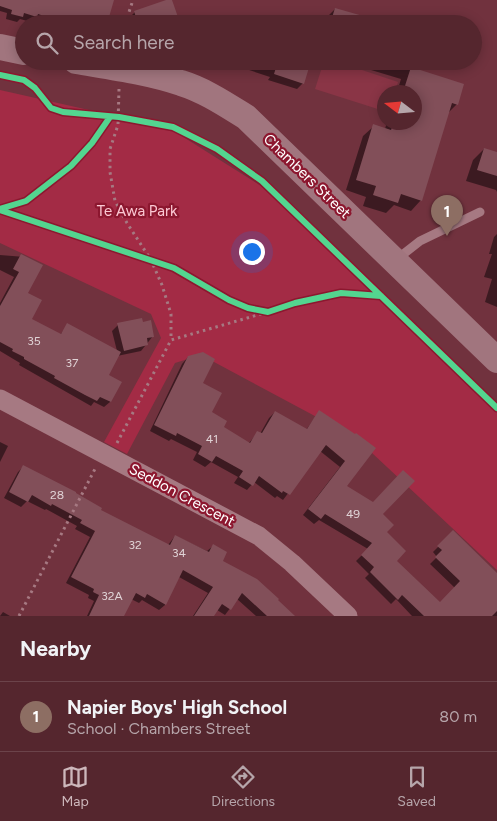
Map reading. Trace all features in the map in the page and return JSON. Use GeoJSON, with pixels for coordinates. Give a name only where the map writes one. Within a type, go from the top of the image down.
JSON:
{"type":"FeatureCollection","features":[{"type":"Feature","properties":{"kind":"main road"},"geometry":{"type":"LineString","coordinates":[[0,47],[15,50]]}},
{"type":"Feature","properties":{"kind":"main road","name":"Chambers Street"},"geometry":{"type":"LineString","coordinates":[[126,70],[182,83],[223,102],[246,117],[497,360]]}},
{"type":"Feature","properties":{"kind":"street","name":"Seddon Crescent"},"geometry":{"type":"LineString","coordinates":[[0,399],[259,536],[292,562],[348,616]]}},
{"type":"Feature","properties":{"kind":"lane"},"geometry":{"type":"LineString","coordinates":[[395,261],[420,241],[480,212]]}},
{"type":"Feature","properties":{"kind":"path"},"geometry":{"type":"LineString","coordinates":[[128,15],[134,0]]}},
{"type":"Feature","properties":{"kind":"path"},"geometry":{"type":"LineString","coordinates":[[19,616],[171,340],[171,314],[162,285],[151,260],[126,223],[115,200],[110,172],[110,149],[119,117],[119,88]]}},
{"type":"Feature","properties":{"kind":"path"},"geometry":{"type":"LineString","coordinates":[[110,117],[128,118]]}},
{"type":"Feature","properties":{"kind":"path"},"geometry":{"type":"LineString","coordinates":[[142,256],[159,262]]}},
{"type":"Feature","properties":{"kind":"path"},"geometry":{"type":"LineString","coordinates":[[248,308],[268,312]]}},
{"type":"Feature","properties":{"kind":"path"},"geometry":{"type":"LineString","coordinates":[[171,340],[277,309]]}},
{"type":"Feature","properties":{"kind":"green space","name":"Te Awa Park"},"geometry":{"type":"Polygon","coordinates":[[[0,90],[169,128],[261,186],[497,410],[497,570],[356,438],[201,355],[175,363],[127,454],[104,442],[161,338],[151,314],[0,243],[0,90]]]}},
{"type":"Feature","properties":{"kind":"shaded area"},"geometry":{"type":"Polygon","coordinates":[[[321,70],[362,70],[398,82],[397,85],[377,85],[377,109],[315,89],[321,70]]]}},
{"type":"Feature","properties":{"kind":"building"},"geometry":{"type":"Polygon","coordinates":[[[0,0],[114,0],[110,15],[30,15],[24,13],[24,15],[15,15],[11,14],[12,10],[0,6],[0,0]]]}},
{"type":"Feature","properties":{"kind":"building"},"geometry":{"type":"Polygon","coordinates":[[[166,0],[172,0],[177,15],[135,15],[134,11],[166,0]]]}},
{"type":"Feature","properties":{"kind":"building"},"geometry":{"type":"Polygon","coordinates":[[[335,8],[360,15],[333,15],[335,8]]]}},
{"type":"Feature","properties":{"kind":"building"},"geometry":{"type":"Polygon","coordinates":[[[275,70],[308,70],[304,84],[274,74],[275,70]]]}},
{"type":"Feature","properties":{"kind":"building"},"geometry":{"type":"Polygon","coordinates":[[[410,70],[420,70],[464,84],[458,105],[452,103],[422,201],[401,194],[398,203],[373,195],[376,186],[356,180],[373,124],[377,125],[377,130],[422,130],[422,85],[405,85],[410,70]]]}},
{"type":"Feature","properties":{"kind":"building"},"geometry":{"type":"Polygon","coordinates":[[[484,148],[497,152],[497,176],[477,170],[484,148]]]}},
{"type":"Feature","properties":{"kind":"building"},"geometry":{"type":"Polygon","coordinates":[[[21,254],[43,265],[28,293],[42,300],[32,319],[61,334],[67,323],[121,352],[109,375],[122,382],[111,402],[100,397],[97,401],[85,395],[54,378],[55,376],[24,359],[24,357],[12,351],[13,349],[0,342],[0,306],[19,272],[13,269],[21,254]]]}},
{"type":"Feature","properties":{"kind":"building"},"geometry":{"type":"Polygon","coordinates":[[[142,318],[143,322],[151,320],[154,337],[147,338],[148,345],[124,351],[117,323],[142,318]]]}},
{"type":"Feature","properties":{"kind":"building"},"geometry":{"type":"Polygon","coordinates":[[[203,352],[215,359],[203,383],[222,393],[212,412],[227,421],[224,427],[250,443],[257,431],[262,433],[275,411],[307,429],[319,410],[376,448],[347,486],[373,502],[403,470],[415,481],[383,514],[394,525],[387,532],[406,551],[397,561],[440,602],[460,581],[435,557],[442,550],[437,546],[453,530],[497,573],[497,611],[492,616],[424,616],[402,595],[398,600],[370,572],[374,567],[361,555],[372,543],[325,514],[321,519],[308,509],[345,461],[326,445],[290,495],[283,491],[282,493],[259,476],[253,486],[239,477],[243,471],[216,456],[212,462],[198,454],[202,446],[177,433],[176,436],[154,425],[188,356],[203,352]]]}},
{"type":"Feature","properties":{"kind":"building"},"geometry":{"type":"Polygon","coordinates":[[[23,465],[76,492],[102,508],[101,510],[170,545],[175,535],[209,552],[213,544],[227,552],[223,561],[257,579],[295,616],[267,616],[242,593],[231,610],[222,604],[214,616],[194,616],[213,587],[183,570],[166,605],[147,594],[145,598],[136,593],[124,616],[89,616],[99,595],[93,592],[94,589],[71,577],[95,531],[80,523],[82,520],[52,504],[51,506],[32,495],[28,502],[9,492],[23,465]]]}},
{"type":"Feature","properties":{"kind":"cycle path"},"geometry":{"type":"LineString","coordinates":[[0,75],[24,80],[35,88],[51,108],[63,112],[119,117],[173,127],[217,149],[262,181],[497,408]]}},
{"type":"Feature","properties":{"kind":"cycle path"},"geometry":{"type":"LineString","coordinates":[[0,209],[26,201],[71,166],[92,143],[110,117]]}},
{"type":"Feature","properties":{"kind":"cycle path"},"geometry":{"type":"LineString","coordinates":[[0,210],[174,268],[229,300],[248,308],[268,312],[295,303],[341,293],[381,296]]}},
{"type":"Feature","properties":{"kind":"place","name":"Napier Boys' High School"},"geometry":{"type":"Point","coordinates":[447,236]}}]}
